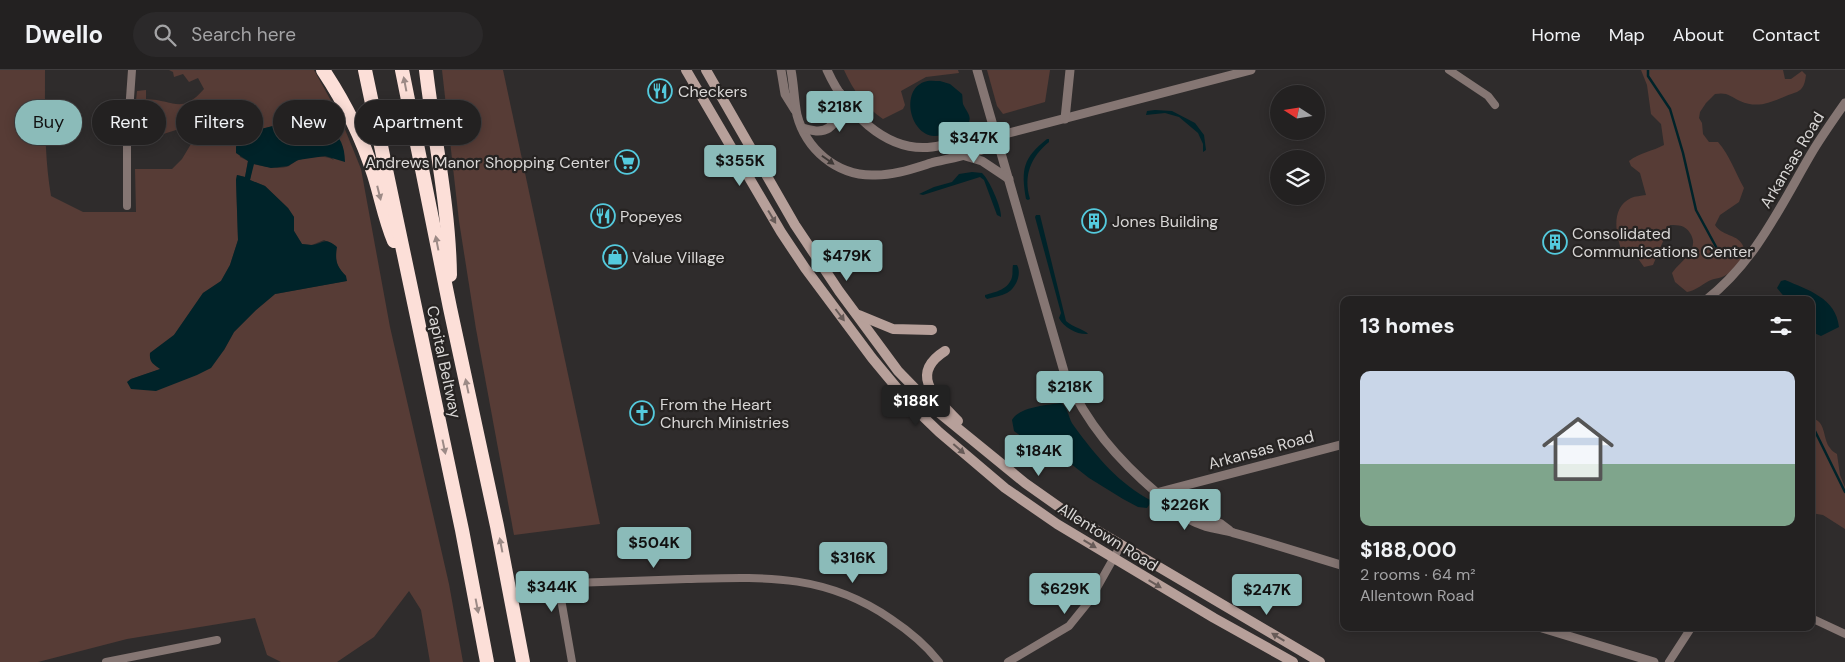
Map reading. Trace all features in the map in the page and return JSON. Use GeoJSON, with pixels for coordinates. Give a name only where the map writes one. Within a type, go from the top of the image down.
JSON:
{"type":"FeatureCollection","features":[{"type":"Feature","properties":{"kind":"highway"},"geometry":{"type":"LineString","coordinates":[[323,70],[345,104],[363,144],[378,186],[386,221],[407,272]]}},
{"type":"Feature","properties":{"kind":"highway","name":"Capital Beltway"},"geometry":{"type":"LineString","coordinates":[[366,70],[488,662]]}},
{"type":"Feature","properties":{"kind":"highway","name":"Capital Beltway"},"geometry":{"type":"LineString","coordinates":[[402,70],[450,308],[497,526],[523,662]]}},
{"type":"Feature","properties":{"kind":"highway"},"geometry":{"type":"LineString","coordinates":[[426,70],[449,249],[450,308]]}},
{"type":"Feature","properties":{"kind":"main road","name":"Allentown Road"},"geometry":{"type":"LineString","coordinates":[[686,70],[794,252],[872,358],[900,392],[939,432],[1005,488],[1057,524],[1113,559],[1293,662]]}},
{"type":"Feature","properties":{"kind":"main road","name":"Allentown Road"},"geometry":{"type":"LineString","coordinates":[[706,70],[795,225],[820,264],[898,371],[938,412],[986,452],[1069,514],[1320,662]]}},
{"type":"Feature","properties":{"kind":"main road"},"geometry":{"type":"LineString","coordinates":[[855,313],[893,329],[932,330]]}},
{"type":"Feature","properties":{"kind":"main road"},"geometry":{"type":"LineString","coordinates":[[945,351],[936,357],[928,371],[928,387],[986,452]]}},
{"type":"Feature","properties":{"kind":"street"},"geometry":{"type":"LineString","coordinates":[[127,206],[127,140],[132,70]]}},
{"type":"Feature","properties":{"kind":"street"},"geometry":{"type":"LineString","coordinates":[[781,70],[785,94],[797,115]]}},
{"type":"Feature","properties":{"kind":"street"},"geometry":{"type":"LineString","coordinates":[[786,70],[790,95],[797,115],[802,128],[817,152],[837,167],[862,175],[900,172],[962,155],[986,148],[997,136]]}},
{"type":"Feature","properties":{"kind":"street"},"geometry":{"type":"LineString","coordinates":[[792,70],[797,115]]}},
{"type":"Feature","properties":{"kind":"street"},"geometry":{"type":"LineString","coordinates":[[797,70],[800,92],[797,115]]}},
{"type":"Feature","properties":{"kind":"street"},"geometry":{"type":"LineString","coordinates":[[827,70],[840,93],[871,127],[884,137],[901,144],[916,147],[933,147],[982,134],[997,136],[1251,70]]}},
{"type":"Feature","properties":{"kind":"street"},"geometry":{"type":"LineString","coordinates":[[977,70],[1065,375],[1078,402],[1100,437],[1156,493],[1195,513],[1222,524],[1232,532],[1340,565]]}},
{"type":"Feature","properties":{"kind":"street"},"geometry":{"type":"LineString","coordinates":[[1065,119],[1070,70]]}},
{"type":"Feature","properties":{"kind":"street"},"geometry":{"type":"LineString","coordinates":[[1449,70],[1488,96],[1495,104]]}},
{"type":"Feature","properties":{"kind":"street"},"geometry":{"type":"LineString","coordinates":[[802,128],[818,131],[829,128],[838,115],[840,93]]}},
{"type":"Feature","properties":{"kind":"street","name":"Arkansas Road"},"geometry":{"type":"LineString","coordinates":[[1710,296],[1737,272],[1758,245],[1812,153],[1842,113],[1845,103]]}},
{"type":"Feature","properties":{"kind":"street"},"geometry":{"type":"LineString","coordinates":[[962,155],[982,161],[1009,179]]}},
{"type":"Feature","properties":{"kind":"street","name":"Arkansas Road"},"geometry":{"type":"LineString","coordinates":[[1156,493],[1340,445]]}},
{"type":"Feature","properties":{"kind":"street"},"geometry":{"type":"LineString","coordinates":[[1008,662],[1069,626],[1090,600],[1121,545]]}},
{"type":"Feature","properties":{"kind":"street"},"geometry":{"type":"LineString","coordinates":[[572,662],[561,599],[563,588],[573,583],[743,578],[780,579],[815,584],[846,594],[884,614],[920,641],[939,662]]}},
{"type":"Feature","properties":{"kind":"street"},"geometry":{"type":"LineString","coordinates":[[1815,620],[1845,634]]}},
{"type":"Feature","properties":{"kind":"street"},"geometry":{"type":"LineString","coordinates":[[1552,631],[1654,662]]}},
{"type":"Feature","properties":{"kind":"street"},"geometry":{"type":"LineString","coordinates":[[1669,662],[1689,631]]}},
{"type":"Feature","properties":{"kind":"street"},"geometry":{"type":"LineString","coordinates":[[106,662],[217,640]]}},
{"type":"Feature","properties":{"kind":"shaded area"},"geometry":{"type":"Polygon","coordinates":[[[0,70],[45,70],[45,100],[15,100],[15,145],[46,145],[51,196],[83,212],[136,212],[135,169],[172,169],[182,159],[190,145],[239,145],[240,157],[248,161],[245,177],[237,175],[236,180],[238,240],[230,265],[221,281],[203,293],[174,335],[150,353],[161,369],[127,382],[224,350],[234,332],[275,294],[346,281],[346,276],[337,262],[336,246],[324,240],[312,245],[302,244],[294,231],[294,217],[288,208],[265,186],[250,180],[253,164],[280,168],[289,166],[298,160],[312,157],[326,157],[334,160],[320,145],[345,145],[345,129],[361,169],[390,327],[449,584],[463,662],[430,662],[421,610],[409,591],[374,637],[337,662],[281,662],[267,655],[255,618],[127,639],[38,662],[0,662],[0,70]]]}},
{"type":"Feature","properties":{"kind":"shaded area"},"geometry":{"type":"Polygon","coordinates":[[[169,70],[314,70],[331,100],[273,100],[273,126],[263,128],[263,100],[192,100],[204,89],[198,78],[189,82],[183,74],[174,77],[173,72],[169,70]]]}},
{"type":"Feature","properties":{"kind":"shaded area"},"geometry":{"type":"Polygon","coordinates":[[[442,70],[503,70],[600,524],[514,535],[476,329],[459,221],[450,145],[481,145],[481,100],[445,100],[442,70]]]}},
{"type":"Feature","properties":{"kind":"shaded area"},"geometry":{"type":"Polygon","coordinates":[[[844,70],[958,70],[959,73],[926,77],[901,91],[905,105],[903,109],[883,119],[860,98],[844,70]]]}},
{"type":"Feature","properties":{"kind":"shaded area"},"geometry":{"type":"Polygon","coordinates":[[[987,70],[1050,70],[1045,102],[1003,114],[997,106],[987,70]]]}},
{"type":"Feature","properties":{"kind":"shaded area"},"geometry":{"type":"Polygon","coordinates":[[[1641,70],[1783,70],[1785,79],[1791,79],[1802,71],[1806,75],[1800,90],[1770,102],[1759,105],[1740,101],[1726,94],[1715,94],[1700,112],[1699,118],[1702,123],[1703,134],[1709,142],[1718,142],[1722,147],[1744,188],[1739,202],[1720,215],[1715,225],[1721,231],[1736,238],[1742,244],[1744,252],[1736,266],[1726,275],[1687,292],[1675,282],[1672,273],[1688,255],[1693,245],[1693,239],[1686,228],[1679,225],[1670,225],[1653,265],[1644,267],[1637,257],[1622,252],[1618,238],[1616,222],[1620,208],[1624,202],[1631,198],[1646,195],[1640,173],[1631,166],[1629,161],[1664,145],[1661,124],[1651,114],[1647,85],[1641,70]]]}},
{"type":"Feature","properties":{"kind":"shaded area"},"geometry":{"type":"Polygon","coordinates":[[[146,90],[146,99],[156,100],[136,100],[137,91],[146,90]]]}},
{"type":"Feature","properties":{"kind":"shaded area"},"geometry":{"type":"Polygon","coordinates":[[[166,102],[176,104],[176,130],[166,133],[166,102]]]}},
{"type":"Feature","properties":{"kind":"shaded area"},"geometry":{"type":"Polygon","coordinates":[[[1815,420],[1822,426],[1828,444],[1837,454],[1840,475],[1845,487],[1845,529],[1823,515],[1815,514],[1815,420]]]}},
{"type":"Feature","properties":{"kind":"water"},"geometry":{"type":"Polygon","coordinates":[[[926,81],[940,81],[950,84],[962,94],[963,105],[970,119],[968,125],[960,129],[934,136],[925,133],[919,128],[914,120],[910,102],[912,94],[917,87],[926,81]]]}},
{"type":"Feature","properties":{"kind":"water"},"geometry":{"type":"Polygon","coordinates":[[[1147,111],[1172,111],[1195,123],[1204,135],[1206,150],[1203,152],[1203,144],[1198,133],[1179,117],[1165,113],[1146,115],[1147,111]]]}},
{"type":"Feature","properties":{"kind":"water"},"geometry":{"type":"Polygon","coordinates":[[[273,126],[273,145],[342,145],[345,162],[325,156],[298,160],[288,166],[271,168],[254,164],[250,180],[265,186],[288,208],[294,217],[294,231],[302,244],[311,245],[326,241],[337,247],[337,263],[346,276],[347,281],[275,294],[234,332],[211,368],[156,391],[131,389],[127,382],[131,379],[160,369],[151,361],[150,353],[174,335],[203,293],[221,281],[230,265],[238,240],[236,180],[237,175],[245,177],[248,161],[236,153],[236,145],[263,145],[263,128],[273,126]]]}},
{"type":"Feature","properties":{"kind":"water"},"geometry":{"type":"Polygon","coordinates":[[[1049,139],[1049,142],[1037,154],[1030,167],[1027,182],[1030,199],[1028,200],[1026,199],[1024,172],[1028,158],[1049,139]]]}},
{"type":"Feature","properties":{"kind":"water"},"geometry":{"type":"Polygon","coordinates":[[[982,173],[988,181],[997,201],[1001,217],[997,215],[984,180],[980,177],[923,195],[919,194],[952,182],[959,174],[982,173]]]}},
{"type":"Feature","properties":{"kind":"water"},"geometry":{"type":"Polygon","coordinates":[[[1036,215],[1040,215],[1066,321],[1088,334],[1072,330],[1064,325],[1059,318],[1061,313],[1036,215]]]}},
{"type":"Feature","properties":{"kind":"water"},"geometry":{"type":"Polygon","coordinates":[[[1013,265],[1017,265],[1019,272],[1013,288],[1005,294],[987,299],[985,295],[1002,289],[1008,284],[1012,277],[1013,265]]]}},
{"type":"Feature","properties":{"kind":"water"},"geometry":{"type":"Polygon","coordinates":[[[1785,280],[1820,296],[1833,309],[1839,327],[1821,336],[1815,333],[1815,296],[1784,296],[1777,288],[1781,281],[1785,280]]]}},
{"type":"Feature","properties":{"kind":"water"},"geometry":{"type":"Polygon","coordinates":[[[1061,403],[1066,408],[1072,423],[1099,458],[1129,487],[1152,501],[1147,508],[1138,507],[1123,499],[1089,478],[1066,460],[1040,450],[1014,431],[1012,420],[1021,412],[1034,407],[1061,403]]]}},
{"type":"Feature","properties":{"kind":"waterway"},"geometry":{"type":"LineString","coordinates":[[1648,70],[1648,76],[1670,109],[1683,153],[1696,210],[1721,256]]}},
{"type":"Feature","properties":{"kind":"waterway"},"geometry":{"type":"LineString","coordinates":[[1815,431],[1845,492]]}},
{"type":"Feature","properties":{"kind":"place","name":"Checkers"},"geometry":{"type":"Point","coordinates":[660,91]}},
{"type":"Feature","properties":{"kind":"place","name":"Andrews Manor Shopping Center"},"geometry":{"type":"Point","coordinates":[627,162]}},
{"type":"Feature","properties":{"kind":"place","name":"Popeyes"},"geometry":{"type":"Point","coordinates":[603,216]}},
{"type":"Feature","properties":{"kind":"place","name":"Jones Building"},"geometry":{"type":"Point","coordinates":[1094,221]}},
{"type":"Feature","properties":{"kind":"place","name":"Consolidated Communications Center"},"geometry":{"type":"Point","coordinates":[1555,242]}},
{"type":"Feature","properties":{"kind":"place","name":"Value Village"},"geometry":{"type":"Point","coordinates":[615,257]}},
{"type":"Feature","properties":{"kind":"place","name":"From the Heart Church Ministries"},"geometry":{"type":"Point","coordinates":[642,413]}}]}
